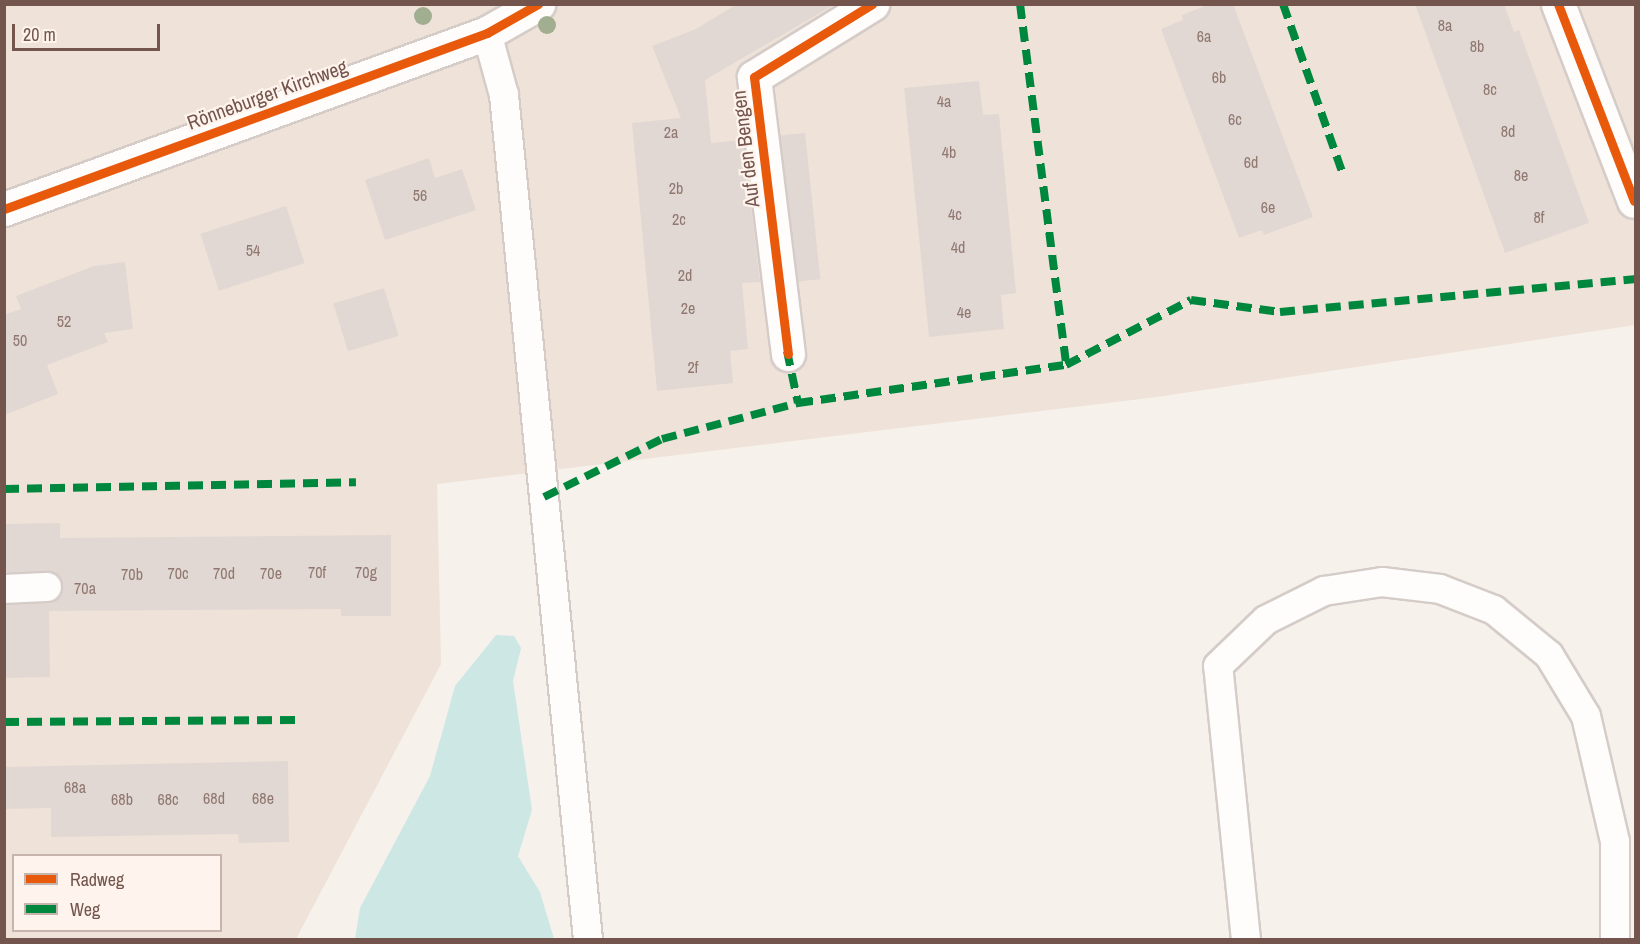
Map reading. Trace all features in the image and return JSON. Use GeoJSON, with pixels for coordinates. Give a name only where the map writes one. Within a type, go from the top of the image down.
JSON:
{"type":"FeatureCollection","features":[{"type":"Feature","properties":{"kind":"street","name":"Rönneburger Kirchweg"},"geometry":{"type":"LineString","coordinates":[[4,209],[487,33],[538,4]]}},
{"type":"Feature","properties":{"kind":"street","name":"Auf den Bengen"},"geometry":{"type":"LineString","coordinates":[[788,354],[754,77],[872,4]]}},
{"type":"Feature","properties":{"kind":"street"},"geometry":{"type":"LineString","coordinates":[[1558,4],[1634,201]]}},
{"type":"Feature","properties":{"kind":"lane"},"geometry":{"type":"LineString","coordinates":[[487,33],[504,95],[588,939]]}},
{"type":"Feature","properties":{"kind":"lane"},"geometry":{"type":"LineString","coordinates":[[1246,939],[1218,666],[1266,620],[1324,591],[1382,582],[1440,589],[1494,610],[1549,655],[1586,716],[1589,727],[1615,842],[1615,939]]}},
{"type":"Feature","properties":{"kind":"lane"},"geometry":{"type":"LineString","coordinates":[[4,589],[47,587]]}},
{"type":"Feature","properties":{"kind":"shaded area"},"geometry":{"type":"Polygon","coordinates":[[[5,5],[1635,5],[1635,325],[1157,397],[437,484],[441,664],[296,939],[5,940],[5,5]]]}},
{"type":"Feature","properties":{"kind":"water"},"geometry":{"type":"Polygon","coordinates":[[[496,635],[514,636],[521,648],[513,681],[532,810],[518,856],[540,892],[554,939],[355,939],[360,908],[430,776],[455,686],[496,635]]]}},
{"type":"Feature","properties":{"kind":"building"},"geometry":{"type":"Polygon","coordinates":[[[737,4],[835,4],[705,80],[711,143],[743,140],[760,282],[742,283],[748,349],[730,351],[733,383],[657,391],[632,123],[681,118],[652,46],[696,29],[737,4]]]}},
{"type":"Feature","properties":{"kind":"building"},"geometry":{"type":"Polygon","coordinates":[[[1210,4],[1233,4],[1313,217],[1264,235],[1262,230],[1239,238],[1161,29],[1183,20],[1182,15],[1210,4]]]}},
{"type":"Feature","properties":{"kind":"building"},"geometry":{"type":"Polygon","coordinates":[[[1415,4],[1504,4],[1514,32],[1519,30],[1589,223],[1505,253],[1415,4]]]}},
{"type":"Feature","properties":{"kind":"building"},"geometry":{"type":"Polygon","coordinates":[[[979,81],[983,115],[999,114],[1016,293],[1001,295],[1004,329],[929,337],[904,88],[979,81]]]}},
{"type":"Feature","properties":{"kind":"building"},"geometry":{"type":"Polygon","coordinates":[[[805,133],[820,279],[796,282],[780,136],[805,133]]]}},
{"type":"Feature","properties":{"kind":"building"},"geometry":{"type":"Polygon","coordinates":[[[429,158],[435,178],[462,169],[476,210],[385,240],[365,180],[429,158]]]}},
{"type":"Feature","properties":{"kind":"building"},"geometry":{"type":"Polygon","coordinates":[[[286,206],[305,263],[219,291],[200,234],[286,206]]]}},
{"type":"Feature","properties":{"kind":"building"},"geometry":{"type":"Polygon","coordinates":[[[125,262],[133,329],[104,333],[108,342],[47,365],[58,394],[4,415],[4,315],[21,309],[16,296],[94,266],[125,262]]]}},
{"type":"Feature","properties":{"kind":"building"},"geometry":{"type":"Polygon","coordinates":[[[384,288],[399,336],[348,351],[333,303],[384,288]]]}},
{"type":"Feature","properties":{"kind":"building"},"geometry":{"type":"Polygon","coordinates":[[[60,523],[60,538],[391,535],[391,616],[341,616],[341,609],[49,611],[50,677],[4,678],[4,605],[48,603],[61,595],[63,587],[54,572],[4,572],[4,524],[60,523]]]}},
{"type":"Feature","properties":{"kind":"building"},"geometry":{"type":"Polygon","coordinates":[[[288,761],[289,842],[239,843],[238,834],[51,837],[51,808],[4,809],[4,767],[288,761]]]}},
{"type":"Feature","properties":{"kind":"marked path"},"geometry":{"type":"LineString","coordinates":[[1020,4],[1066,365]]}},
{"type":"Feature","properties":{"kind":"marked path"},"geometry":{"type":"LineString","coordinates":[[1283,4],[1342,172]]}},
{"type":"Feature","properties":{"kind":"marked path"},"geometry":{"type":"LineString","coordinates":[[544,497],[662,439],[798,403],[1066,365],[1191,300],[1280,312],[1636,279]]}},
{"type":"Feature","properties":{"kind":"marked path"},"geometry":{"type":"LineString","coordinates":[[787,351],[798,403]]}},
{"type":"Feature","properties":{"kind":"marked path"},"geometry":{"type":"LineString","coordinates":[[4,489],[356,482]]}},
{"type":"Feature","properties":{"kind":"marked path"},"geometry":{"type":"LineString","coordinates":[[4,722],[296,720]]}},
{"type":"Feature","properties":{"kind":"cycle path"},"geometry":{"type":"LineString","coordinates":[[4,209],[487,33],[538,4]]}},
{"type":"Feature","properties":{"kind":"cycle path"},"geometry":{"type":"LineString","coordinates":[[788,354],[754,77],[872,4]]}},
{"type":"Feature","properties":{"kind":"cycle path"},"geometry":{"type":"LineString","coordinates":[[1558,4],[1634,201]]}}]}
